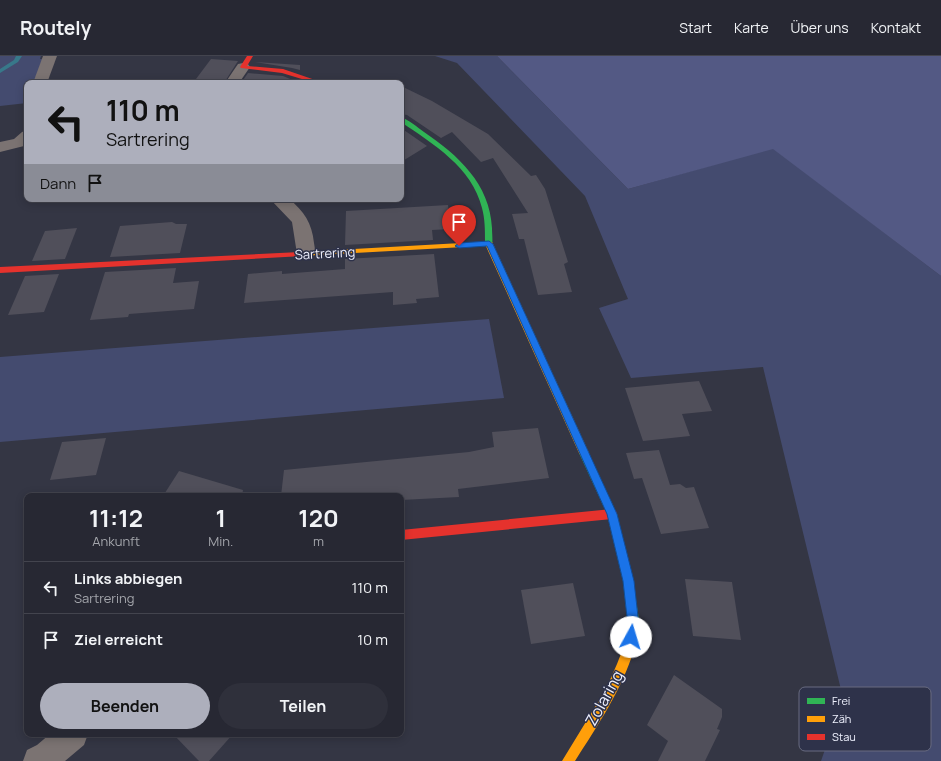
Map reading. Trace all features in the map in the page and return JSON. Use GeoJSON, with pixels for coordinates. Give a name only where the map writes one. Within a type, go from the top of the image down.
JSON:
{"type":"FeatureCollection","features":[{"type":"Feature","properties":{"kind":"street"},"geometry":{"type":"LineString","coordinates":[[41,80],[50,56]]}},
{"type":"Feature","properties":{"kind":"street"},"geometry":{"type":"LineString","coordinates":[[234,80],[247,61],[265,68],[290,72],[313,80]]}},
{"type":"Feature","properties":{"kind":"street"},"geometry":{"type":"LineString","coordinates":[[404,122],[438,145],[470,174],[484,201],[489,244]]}},
{"type":"Feature","properties":{"kind":"street"},"geometry":{"type":"LineString","coordinates":[[0,147],[19,142],[24,138]]}},
{"type":"Feature","properties":{"kind":"street"},"geometry":{"type":"LineString","coordinates":[[282,202],[294,212],[303,223],[306,254]]}},
{"type":"Feature","properties":{"kind":"street","name":"Sartrering"},"geometry":{"type":"LineString","coordinates":[[0,270],[489,244]]}},
{"type":"Feature","properties":{"kind":"street","name":"Zolaring"},"geometry":{"type":"LineString","coordinates":[[489,244],[612,514],[628,581],[634,626],[625,660],[608,696],[568,761]]}},
{"type":"Feature","properties":{"kind":"street"},"geometry":{"type":"LineString","coordinates":[[404,534],[612,514]]}},
{"type":"Feature","properties":{"kind":"street"},"geometry":{"type":"LineString","coordinates":[[38,761],[48,756],[70,737]]}},
{"type":"Feature","properties":{"kind":"shaded area"},"geometry":{"type":"Polygon","coordinates":[[[0,56],[41,56],[40,59],[49,58],[41,80],[24,80],[24,103],[0,106],[0,56]]]}},
{"type":"Feature","properties":{"kind":"shaded area"},"geometry":{"type":"Polygon","coordinates":[[[435,56],[497,56],[628,189],[773,148],[941,276],[941,761],[821,761],[824,751],[931,751],[931,687],[840,687],[763,367],[631,378],[599,308],[628,299],[585,196],[457,63],[435,56]]]}},
{"type":"Feature","properties":{"kind":"shaded area"},"geometry":{"type":"Polygon","coordinates":[[[497,56],[941,56],[941,276],[773,149],[628,189],[497,56]]]}},
{"type":"Feature","properties":{"kind":"shaded area"},"geometry":{"type":"Polygon","coordinates":[[[489,319],[504,398],[0,442],[0,357],[489,319]]]}},
{"type":"Feature","properties":{"kind":"building"},"geometry":{"type":"Polygon","coordinates":[[[211,59],[238,61],[226,80],[195,80],[211,59]]]}},
{"type":"Feature","properties":{"kind":"building"},"geometry":{"type":"Polygon","coordinates":[[[255,62],[300,65],[300,70],[292,68],[255,62]]]}},
{"type":"Feature","properties":{"kind":"building"},"geometry":{"type":"Polygon","coordinates":[[[248,73],[283,76],[293,80],[243,80],[248,73]]]}},
{"type":"Feature","properties":{"kind":"building"},"geometry":{"type":"Polygon","coordinates":[[[404,87],[432,101],[488,134],[531,176],[536,175],[545,189],[568,262],[564,264],[572,292],[538,295],[524,239],[519,239],[512,214],[528,213],[493,158],[481,162],[452,132],[441,138],[404,114],[404,87]]]}},
{"type":"Feature","properties":{"kind":"building"},"geometry":{"type":"Polygon","coordinates":[[[404,130],[427,146],[404,160],[404,130]]]}},
{"type":"Feature","properties":{"kind":"building"},"geometry":{"type":"Polygon","coordinates":[[[448,205],[451,229],[432,230],[433,240],[345,245],[346,211],[448,205]]]}},
{"type":"Feature","properties":{"kind":"building"},"geometry":{"type":"Polygon","coordinates":[[[172,222],[176,224],[187,224],[180,253],[110,257],[120,226],[172,222]]]}},
{"type":"Feature","properties":{"kind":"building"},"geometry":{"type":"Polygon","coordinates":[[[77,228],[65,259],[32,261],[45,231],[77,228]]]}},
{"type":"Feature","properties":{"kind":"building"},"geometry":{"type":"Polygon","coordinates":[[[434,254],[439,297],[416,299],[417,303],[393,305],[393,292],[244,303],[248,274],[282,271],[282,274],[345,269],[345,259],[434,254]]]}},
{"type":"Feature","properties":{"kind":"building"},"geometry":{"type":"Polygon","coordinates":[[[176,268],[173,283],[199,281],[194,309],[129,314],[128,317],[90,320],[105,272],[176,268]]]}},
{"type":"Feature","properties":{"kind":"building"},"geometry":{"type":"Polygon","coordinates":[[[59,274],[44,312],[8,315],[25,276],[59,274]]]}},
{"type":"Feature","properties":{"kind":"building"},"geometry":{"type":"Polygon","coordinates":[[[699,381],[712,411],[682,414],[690,436],[643,441],[625,388],[699,381]]]}},
{"type":"Feature","properties":{"kind":"building"},"geometry":{"type":"Polygon","coordinates":[[[538,428],[549,478],[458,489],[459,497],[404,500],[404,493],[281,493],[284,470],[469,452],[494,447],[492,432],[538,428]]]}},
{"type":"Feature","properties":{"kind":"building"},"geometry":{"type":"Polygon","coordinates":[[[106,438],[96,475],[50,480],[62,442],[106,438]]]}},
{"type":"Feature","properties":{"kind":"building"},"geometry":{"type":"Polygon","coordinates":[[[659,450],[670,485],[680,484],[686,488],[694,487],[709,528],[661,534],[642,478],[634,479],[626,453],[659,450]]]}},
{"type":"Feature","properties":{"kind":"building"},"geometry":{"type":"Polygon","coordinates":[[[179,471],[243,490],[242,493],[165,493],[179,471]]]}},
{"type":"Feature","properties":{"kind":"building"},"geometry":{"type":"Polygon","coordinates":[[[685,579],[732,582],[741,640],[693,636],[685,579]]]}},
{"type":"Feature","properties":{"kind":"building"},"geometry":{"type":"Polygon","coordinates":[[[573,583],[585,636],[531,644],[521,590],[573,583]]]}},
{"type":"Feature","properties":{"kind":"building"},"geometry":{"type":"Polygon","coordinates":[[[674,675],[722,709],[722,717],[717,729],[720,730],[705,761],[658,761],[668,741],[647,725],[674,675]]]}},
{"type":"Feature","properties":{"kind":"building"},"geometry":{"type":"Polygon","coordinates":[[[176,737],[230,737],[209,761],[199,761],[176,737]]]}},
{"type":"Feature","properties":{"kind":"waterway"},"geometry":{"type":"LineString","coordinates":[[0,71],[16,61],[19,56]]}},
{"type":"Feature","properties":{"kind":"traffic: fast"},"geometry":{"type":"LineString","coordinates":[[404,121],[449,154],[460,164],[478,188],[487,212],[489,244],[461,245]]}},
{"type":"Feature","properties":{"kind":"traffic: fast"},"geometry":{"type":"LineString","coordinates":[[584,453],[612,514],[628,581],[634,626],[628,650]]}},
{"type":"Feature","properties":{"kind":"traffic: slow"},"geometry":{"type":"LineString","coordinates":[[489,244],[584,453]]}},
{"type":"Feature","properties":{"kind":"traffic: slow"},"geometry":{"type":"LineString","coordinates":[[300,254],[461,245]]}},
{"type":"Feature","properties":{"kind":"traffic: slow"},"geometry":{"type":"LineString","coordinates":[[568,761],[610,693],[628,650]]}},
{"type":"Feature","properties":{"kind":"traffic: jam"},"geometry":{"type":"LineString","coordinates":[[250,56],[243,67],[283,71],[312,80]]}},
{"type":"Feature","properties":{"kind":"traffic: jam"},"geometry":{"type":"LineString","coordinates":[[0,270],[300,254]]}},
{"type":"Feature","properties":{"kind":"traffic: jam"},"geometry":{"type":"LineString","coordinates":[[404,535],[612,514]]}},
{"type":"Feature","properties":{"kind":"route"},"geometry":{"type":"LineString","coordinates":[[459,246],[489,244],[612,514],[628,581],[634,626],[631,637]]}}]}
